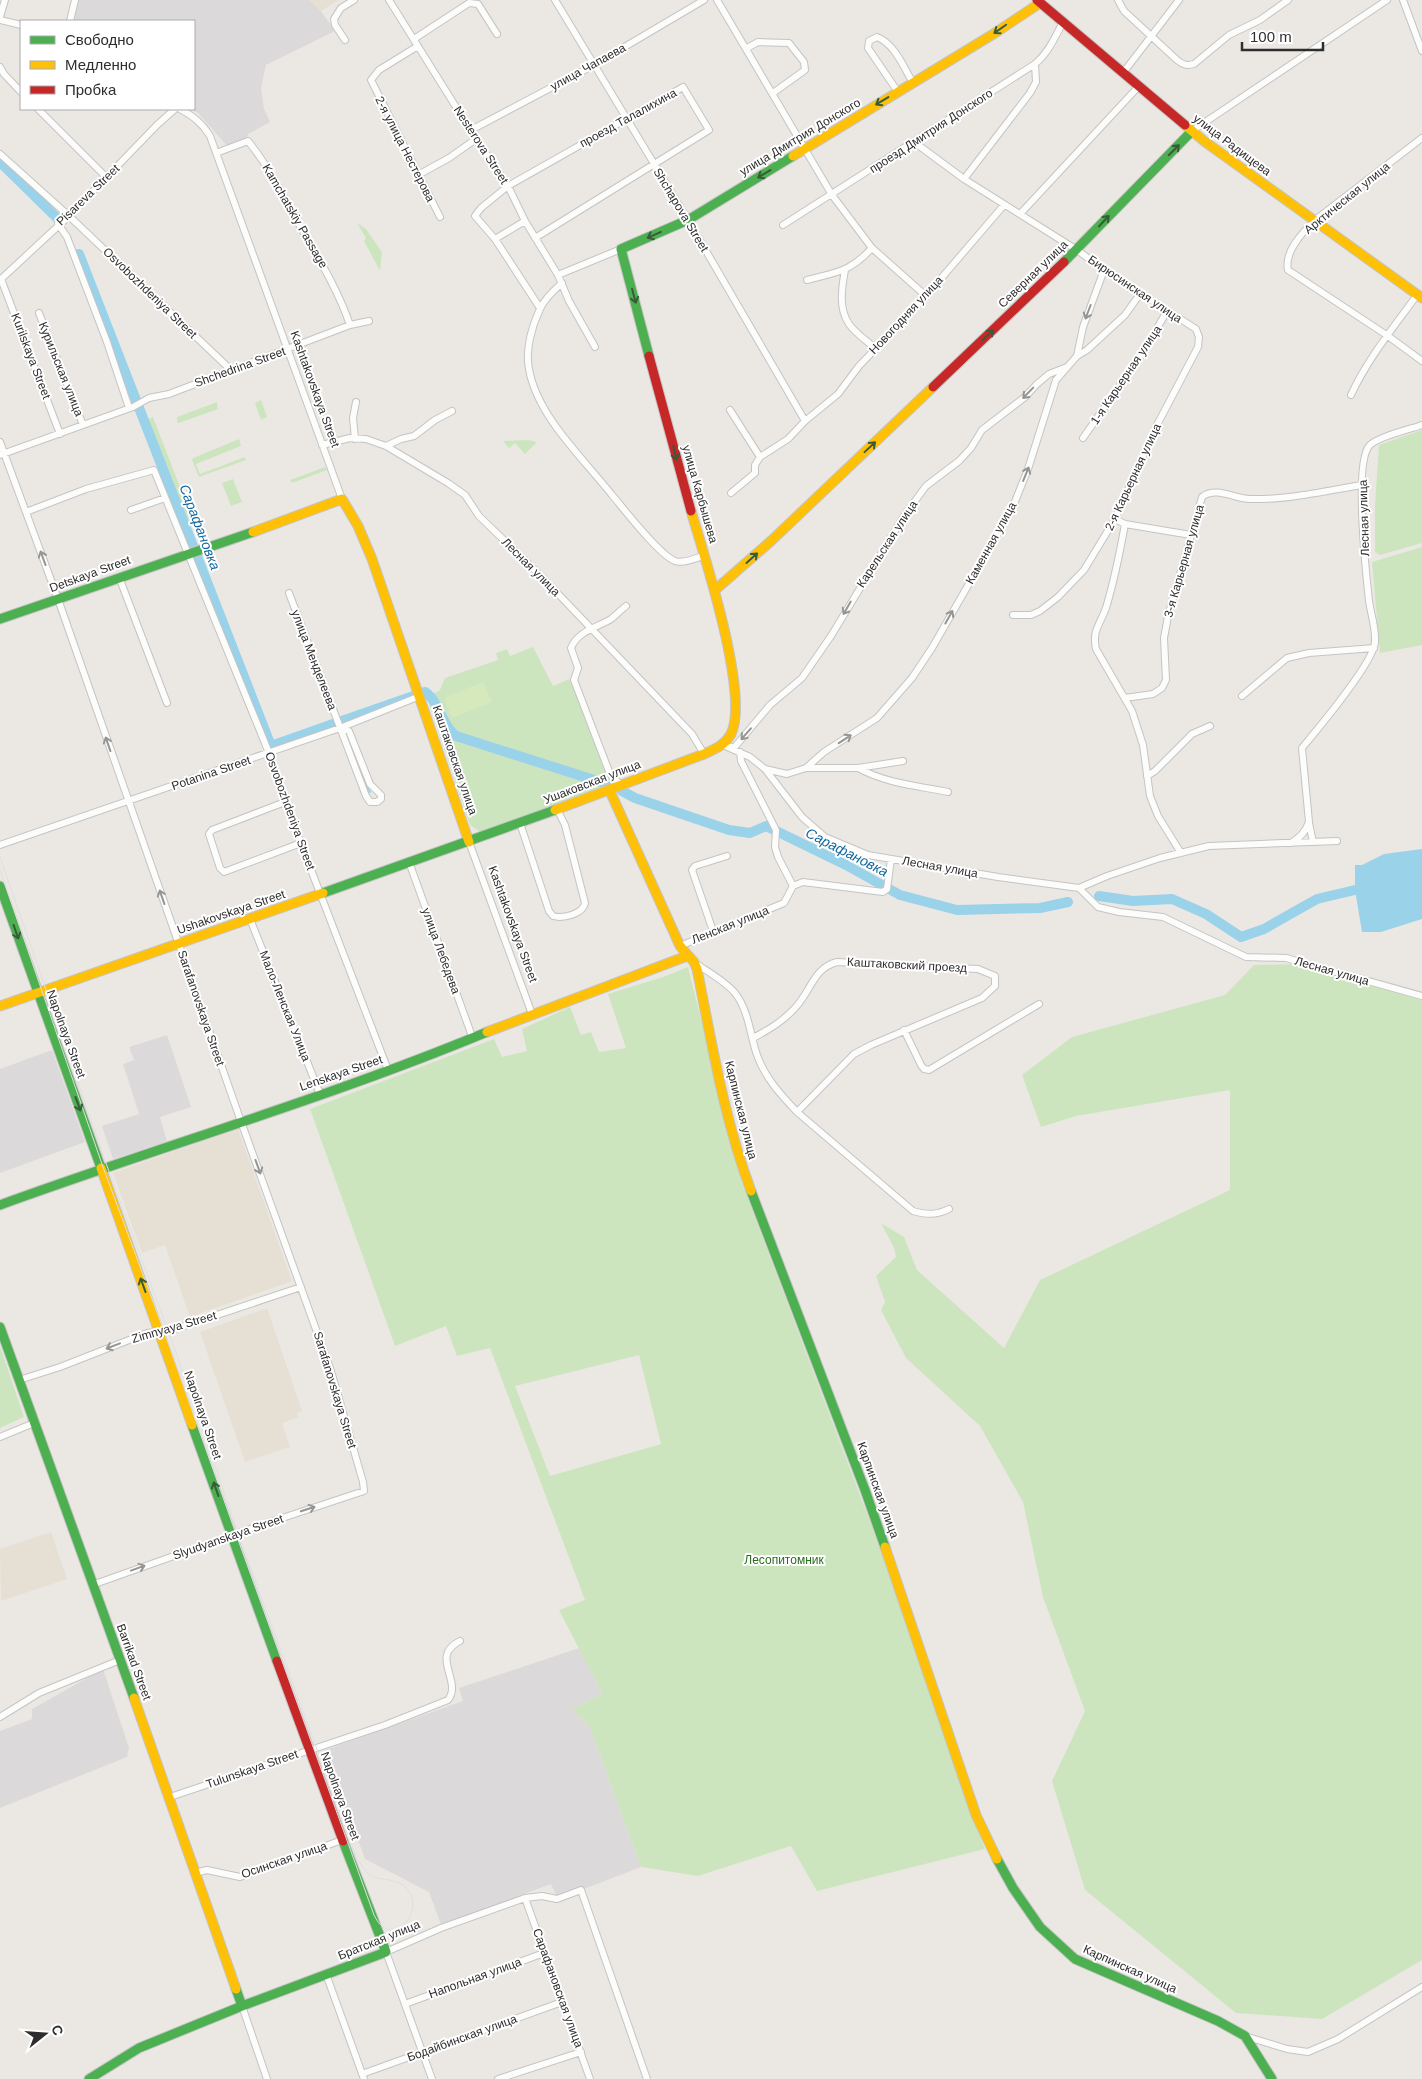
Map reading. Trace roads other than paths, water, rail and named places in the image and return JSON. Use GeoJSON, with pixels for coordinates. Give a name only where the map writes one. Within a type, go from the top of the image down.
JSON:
{"type":"FeatureCollection","features":[{"type":"Feature","properties":{"kind":"street"},"geometry":{"type":"LineString","coordinates":[[4,0],[0,18],[20,25]]}},
{"type":"Feature","properties":{"kind":"street"},"geometry":{"type":"LineString","coordinates":[[70,20],[75,0]]}},
{"type":"Feature","properties":{"kind":"street"},"geometry":{"type":"LineString","coordinates":[[344,40],[335,25],[334,19],[341,8],[354,0]]}},
{"type":"Feature","properties":{"kind":"street","name":"Nesterova Street"},"geometry":{"type":"LineString","coordinates":[[389,0],[476,139],[508,186],[525,221],[562,283],[569,301],[595,347]]}},
{"type":"Feature","properties":{"kind":"street","name":"Shchapova Street"},"geometry":{"type":"LineString","coordinates":[[555,0],[688,220],[805,421]]}},
{"type":"Feature","properties":{"kind":"street","name":"улица Чапаева"},"geometry":{"type":"LineString","coordinates":[[471,130],[594,65],[704,0]]}},
{"type":"Feature","properties":{"kind":"street"},"geometry":{"type":"LineString","coordinates":[[717,0],[774,93],[832,195],[872,248],[926,296]]}},
{"type":"Feature","properties":{"kind":"street"},"geometry":{"type":"LineString","coordinates":[[1118,0],[1124,11],[1184,65],[1194,64],[1229,35],[1260,20],[1288,0]]}},
{"type":"Feature","properties":{"kind":"street"},"geometry":{"type":"LineString","coordinates":[[1123,73],[1179,0]]}},
{"type":"Feature","properties":{"kind":"street","name":"Северная улица"},"geometry":{"type":"LineString","coordinates":[[715,590],[783,530],[1077,250],[1192,131],[1387,0]]}},
{"type":"Feature","properties":{"kind":"street"},"geometry":{"type":"LineString","coordinates":[[1403,0],[1422,51]]}},
{"type":"Feature","properties":{"kind":"street","name":"улица Радищева"},"geometry":{"type":"LineString","coordinates":[[1041,1],[1192,131],[1420,296]]}},
{"type":"Feature","properties":{"kind":"street","name":"улица Дмитрия Донского"},"geometry":{"type":"LineString","coordinates":[[558,276],[688,220],[995,33],[1041,1]]}},
{"type":"Feature","properties":{"kind":"street"},"geometry":{"type":"LineString","coordinates":[[414,39],[469,3],[478,4],[497,34]]}},
{"type":"Feature","properties":{"kind":"street","name":"проезд Дмитрия Донского"},"geometry":{"type":"LineString","coordinates":[[783,225],[1035,64],[1044,57],[1064,22]]}},
{"type":"Feature","properties":{"kind":"street"},"geometry":{"type":"LineString","coordinates":[[898,92],[868,48],[869,41],[877,37],[885,40],[896,54],[913,83]]}},
{"type":"Feature","properties":{"kind":"street"},"geometry":{"type":"LineString","coordinates":[[747,48],[758,42],[789,43],[804,62],[806,70],[774,93]]}},
{"type":"Feature","properties":{"kind":"street","name":"2-я улица Нестерова"},"geometry":{"type":"LineString","coordinates":[[418,46],[379,70],[370,80],[440,217]]}},
{"type":"Feature","properties":{"kind":"street"},"geometry":{"type":"LineString","coordinates":[[964,179],[1030,93],[1036,82],[1035,64]]}},
{"type":"Feature","properties":{"kind":"street"},"geometry":{"type":"LineString","coordinates":[[0,67],[20,91]]}},
{"type":"Feature","properties":{"kind":"street","name":"проезд Талалихина"},"geometry":{"type":"LineString","coordinates":[[495,239],[475,216],[481,208],[508,186],[683,86],[709,130],[535,238]]}},
{"type":"Feature","properties":{"kind":"street"},"geometry":{"type":"LineString","coordinates":[[1020,214],[1139,86]]}},
{"type":"Feature","properties":{"kind":"street"},"geometry":{"type":"LineString","coordinates":[[39,110],[106,177]]}},
{"type":"Feature","properties":{"kind":"street","name":"Pisareva Street"},"geometry":{"type":"LineString","coordinates":[[1,279],[58,224],[69,216],[174,110]]}},
{"type":"Feature","properties":{"kind":"street","name":"Kashtakovskaya Street"},"geometry":{"type":"LineString","coordinates":[[182,110],[195,118],[203,126],[216,153],[342,499],[351,510],[357,524],[418,692]]}},
{"type":"Feature","properties":{"kind":"street","name":"Арктическая улица"},"geometry":{"type":"LineString","coordinates":[[1388,336],[1288,270],[1287,261],[1304,231],[1314,221],[1422,138]]}},
{"type":"Feature","properties":{"kind":"street"},"geometry":{"type":"LineString","coordinates":[[418,174],[449,158],[476,139]]}},
{"type":"Feature","properties":{"kind":"street","name":"Kamchatskiy Passage"},"geometry":{"type":"LineString","coordinates":[[216,153],[248,141],[263,160],[331,281],[350,325]]}},
{"type":"Feature","properties":{"kind":"street","name":"Бирюсинская улица"},"geometry":{"type":"LineString","coordinates":[[914,142],[964,179],[1077,250],[1140,294],[1196,329]]}},
{"type":"Feature","properties":{"kind":"street","name":"Osvobozhdeniya Street"},"geometry":{"type":"LineString","coordinates":[[0,154],[69,216],[232,371]]}},
{"type":"Feature","properties":{"kind":"street","name":"Новогодняя улица"},"geometry":{"type":"LineString","coordinates":[[760,457],[788,439],[805,421],[838,394],[859,366],[926,296],[1004,205]]}},
{"type":"Feature","properties":{"kind":"street"},"geometry":{"type":"LineString","coordinates":[[525,221],[495,239],[540,308]]}},
{"type":"Feature","properties":{"kind":"street"},"geometry":{"type":"LineString","coordinates":[[2,454],[131,408],[67,237],[58,224]]}},
{"type":"Feature","properties":{"kind":"street"},"geometry":{"type":"LineString","coordinates":[[807,280],[845,270],[859,262],[872,248]]}},
{"type":"Feature","properties":{"kind":"street","name":"улица Карбышева"},"geometry":{"type":"LineString","coordinates":[[621,249],[684,488],[715,590],[729,656],[736,704],[731,734],[723,745]]}},
{"type":"Feature","properties":{"kind":"street"},"geometry":{"type":"LineString","coordinates":[[845,270],[842,306],[849,325],[876,349]]}},
{"type":"Feature","properties":{"kind":"street"},"geometry":{"type":"LineString","coordinates":[[1077,356],[1083,327],[1104,270]]}},
{"type":"Feature","properties":{"kind":"street","name":"Kurilskaya Street"},"geometry":{"type":"LineString","coordinates":[[1,279],[60,434]]}},
{"type":"Feature","properties":{"kind":"street"},"geometry":{"type":"LineString","coordinates":[[562,283],[540,308],[531,337],[528,359],[529,370],[544,407],[557,429],[628,516],[666,554],[676,562],[705,555]]}},
{"type":"Feature","properties":{"kind":"street","name":"Каменная улица"},"geometry":{"type":"LineString","coordinates":[[806,768],[824,752],[877,718],[912,678],[932,648],[1012,509],[1028,469],[1056,380],[1077,356],[1110,330],[1125,315],[1140,294]]}},
{"type":"Feature","properties":{"kind":"street"},"geometry":{"type":"LineString","coordinates":[[1351,395],[1367,364],[1420,296]]}},
{"type":"Feature","properties":{"kind":"street","name":"1-я Карьерная улица"},"geometry":{"type":"LineString","coordinates":[[1083,438],[1144,351],[1167,311]]}},
{"type":"Feature","properties":{"kind":"street","name":"Курильская улица"},"geometry":{"type":"LineString","coordinates":[[39,314],[83,425]]}},
{"type":"Feature","properties":{"kind":"street","name":"Shchedrina Street"},"geometry":{"type":"LineString","coordinates":[[131,408],[148,398],[169,394],[350,325],[369,321]]}},
{"type":"Feature","properties":{"kind":"street","name":"2-я Карьерная улица"},"geometry":{"type":"LineString","coordinates":[[1013,615],[1031,615],[1040,611],[1084,570],[1115,519],[1157,425],[1198,347],[1196,329]]}},
{"type":"Feature","properties":{"kind":"street"},"geometry":{"type":"LineString","coordinates":[[1388,336],[1422,361]]}},
{"type":"Feature","properties":{"kind":"street","name":"Карельская улица"},"geometry":{"type":"LineString","coordinates":[[733,749],[770,705],[802,678],[831,636],[904,516],[926,486],[958,461],[971,448],[982,430],[1025,397],[1049,374],[1068,366]]}},
{"type":"Feature","properties":{"kind":"street"},"geometry":{"type":"LineString","coordinates":[[355,438],[353,418],[356,402]]}},
{"type":"Feature","properties":{"kind":"street"},"geometry":{"type":"LineString","coordinates":[[730,410],[760,457],[755,465],[755,473],[731,493]]}},
{"type":"Feature","properties":{"kind":"street"},"geometry":{"type":"LineString","coordinates":[[386,446],[400,439],[414,436],[435,420],[452,411]]}},
{"type":"Feature","properties":{"kind":"street","name":"Лесная улица"},"geometry":{"type":"LineString","coordinates":[[1374,648],[1362,518],[1362,485],[1365,453],[1370,444],[1422,425]]}},
{"type":"Feature","properties":{"kind":"street","name":"Лесная улица"},"geometry":{"type":"LineString","coordinates":[[322,445],[355,438],[366,439],[386,446],[409,462],[448,483],[464,495],[479,516],[591,628],[692,734],[704,754]]}},
{"type":"Feature","properties":{"kind":"street","name":"Sarafanovskaya Street"},"geometry":{"type":"LineString","coordinates":[[0,442],[2,454],[58,599],[128,802],[331,1371],[364,1491]]}},
{"type":"Feature","properties":{"kind":"street","name":"Osvobozhdeniya Street"},"geometry":{"type":"LineString","coordinates":[[26,512],[86,489],[154,470],[165,498],[192,551],[269,753],[285,802],[388,1070]]}},
{"type":"Feature","properties":{"kind":"street","name":"3-я Карьерная улица"},"geometry":{"type":"LineString","coordinates":[[1125,698],[1153,694],[1162,688],[1166,680],[1165,633],[1168,616],[1202,497],[1208,492],[1248,499],[1276,499],[1362,485]]}},
{"type":"Feature","properties":{"kind":"street"},"geometry":{"type":"LineString","coordinates":[[131,510],[165,498]]}},
{"type":"Feature","properties":{"kind":"street","name":"Detskaya Street"},"geometry":{"type":"LineString","coordinates":[[0,619],[192,551],[280,523],[342,499]]}},
{"type":"Feature","properties":{"kind":"street"},"geometry":{"type":"LineString","coordinates":[[1115,519],[1126,524],[1192,535]]}},
{"type":"Feature","properties":{"kind":"street","name":"2-я Карьерная улица"},"geometry":{"type":"LineString","coordinates":[[1126,524],[1105,610],[1094,638],[1096,649],[1132,711],[1143,745],[1150,796],[1158,816],[1180,853]]}},
{"type":"Feature","properties":{"kind":"street"},"geometry":{"type":"LineString","coordinates":[[119,577],[168,703]]}},
{"type":"Feature","properties":{"kind":"street","name":"улица Менделеева"},"geometry":{"type":"LineString","coordinates":[[289,593],[340,728],[366,796],[370,802],[377,802],[381,799],[380,795],[370,784],[349,731],[340,728]]}},
{"type":"Feature","properties":{"kind":"street"},"geometry":{"type":"LineString","coordinates":[[621,785],[610,774],[596,731],[574,680],[578,668],[571,648],[574,640],[591,628],[612,618],[626,606]]}},
{"type":"Feature","properties":{"kind":"street"},"geometry":{"type":"LineString","coordinates":[[1242,696],[1287,658],[1309,653],[1374,648],[1371,656],[1345,693],[1302,748],[1308,822],[1313,842]]}},
{"type":"Feature","properties":{"kind":"street","name":"Potanina Street"},"geometry":{"type":"LineString","coordinates":[[0,845],[340,728],[418,692]]}},
{"type":"Feature","properties":{"kind":"street","name":"Каштаковская улица"},"geometry":{"type":"LineString","coordinates":[[418,692],[469,842]]}},
{"type":"Feature","properties":{"kind":"street"},"geometry":{"type":"LineString","coordinates":[[1147,776],[1155,771],[1192,734],[1210,726]]}},
{"type":"Feature","properties":{"kind":"street"},"geometry":{"type":"LineString","coordinates":[[731,734],[730,743],[733,749]]}},
{"type":"Feature","properties":{"kind":"street","name":"Лесная улица"},"geometry":{"type":"LineString","coordinates":[[723,745],[750,757],[766,769],[802,817],[825,837],[868,855],[998,877],[1079,888],[1098,907],[1119,912],[1163,917],[1246,957],[1286,958],[1422,996]]}},
{"type":"Feature","properties":{"kind":"street","name":"Ушаковская улица"},"geometry":{"type":"LineString","coordinates":[[469,842],[704,754],[723,745]]}},
{"type":"Feature","properties":{"kind":"street"},"geometry":{"type":"LineString","coordinates":[[740,752],[741,761],[776,830],[775,846],[778,857],[793,886],[803,882],[878,893],[887,888],[891,859]]}},
{"type":"Feature","properties":{"kind":"street"},"geometry":{"type":"LineString","coordinates":[[766,769],[787,774],[806,768],[858,768],[903,760]]}},
{"type":"Feature","properties":{"kind":"street"},"geometry":{"type":"LineString","coordinates":[[858,768],[888,780],[948,792]]}},
{"type":"Feature","properties":{"kind":"street","name":"Карпинская улица"},"geometry":{"type":"LineString","coordinates":[[610,789],[680,946],[690,959],[699,979],[721,1093],[738,1156],[865,1490],[976,1814],[988,1842],[1026,1907],[1046,1933],[1075,1958],[1104,1973],[1218,2020],[1245,2036],[1272,2079]]}},
{"type":"Feature","properties":{"kind":"street"},"geometry":{"type":"LineString","coordinates":[[285,802],[212,830],[209,834],[220,868],[224,872],[301,843]]}},
{"type":"Feature","properties":{"kind":"street"},"geometry":{"type":"LineString","coordinates":[[520,823],[549,911],[553,916],[559,918],[580,911],[584,908],[585,903],[565,825],[557,809]]}},
{"type":"Feature","properties":{"kind":"street"},"geometry":{"type":"LineString","coordinates":[[1291,843],[1305,832],[1308,822]]}},
{"type":"Feature","properties":{"kind":"street"},"geometry":{"type":"LineString","coordinates":[[1079,888],[1107,876],[1209,846],[1338,841]]}},
{"type":"Feature","properties":{"kind":"street","name":"Kashtakovskaya Street"},"geometry":{"type":"LineString","coordinates":[[469,842],[532,1014]]}},
{"type":"Feature","properties":{"kind":"street","name":"Ushakovskaya Street"},"geometry":{"type":"LineString","coordinates":[[0,1006],[469,842]]}},
{"type":"Feature","properties":{"kind":"street"},"geometry":{"type":"LineString","coordinates":[[713,931],[692,870],[695,866],[727,856]]}},
{"type":"Feature","properties":{"kind":"street","name":"улица Лебедева"},"geometry":{"type":"LineString","coordinates":[[409,862],[473,1039]]}},
{"type":"Feature","properties":{"kind":"street","name":"Napolnaya Street"},"geometry":{"type":"LineString","coordinates":[[0,886],[342,1840],[386,1952]]}},
{"type":"Feature","properties":{"kind":"street","name":"Ленская улица"},"geometry":{"type":"LineString","coordinates":[[680,946],[784,903],[793,886]]}},
{"type":"Feature","properties":{"kind":"street","name":"Мало-Ленская Улица"},"geometry":{"type":"LineString","coordinates":[[250,919],[320,1094]]}},
{"type":"Feature","properties":{"kind":"street"},"geometry":{"type":"LineString","coordinates":[[690,959],[736,994],[747,1018],[763,1068],[780,1094],[797,1112],[913,1212],[939,1214],[949,1209]]}},
{"type":"Feature","properties":{"kind":"street","name":"Lenskaya Street"},"geometry":{"type":"LineString","coordinates":[[0,1205],[101,1168],[388,1070],[473,1039],[532,1014],[690,959]]}},
{"type":"Feature","properties":{"kind":"street","name":"Каштаковский проезд"},"geometry":{"type":"LineString","coordinates":[[752,1038],[775,1026],[794,1009],[806,994],[820,969],[828,964],[838,962],[978,969],[995,976],[996,986],[982,998],[904,1030],[854,1054],[797,1112]]}},
{"type":"Feature","properties":{"kind":"street"},"geometry":{"type":"LineString","coordinates":[[904,1030],[921,1066],[929,1070],[1039,1004]]}},
{"type":"Feature","properties":{"kind":"street","name":"Zimnyaya Street"},"geometry":{"type":"LineString","coordinates":[[19,1380],[60,1367],[146,1333],[172,1330],[301,1287]]}},
{"type":"Feature","properties":{"kind":"street","name":"Barrikad Street"},"geometry":{"type":"LineString","coordinates":[[0,1327],[170,1797],[242,2006]]}},
{"type":"Feature","properties":{"kind":"street"},"geometry":{"type":"LineString","coordinates":[[0,1437],[34,1423]]}},
{"type":"Feature","properties":{"kind":"street","name":"Slyudyanskaya Street"},"geometry":{"type":"LineString","coordinates":[[92,1585],[232,1535],[364,1491]]}},
{"type":"Feature","properties":{"kind":"street","name":"Tulunskaya Street"},"geometry":{"type":"LineString","coordinates":[[170,1797],[385,1725],[448,1700],[452,1691],[446,1656],[448,1649],[460,1641]]}},
{"type":"Feature","properties":{"kind":"street"},"geometry":{"type":"LineString","coordinates":[[0,1717],[40,1694],[120,1660]]}},
{"type":"Feature","properties":{"kind":"street","name":"Осинская улица"},"geometry":{"type":"LineString","coordinates":[[195,1873],[207,1870],[240,1878],[342,1840]]}},
{"type":"Feature","properties":{"kind":"street","name":"Братская улица"},"geometry":{"type":"LineString","coordinates":[[90,2079],[139,2048],[242,2006],[386,1952],[441,1928],[526,1898],[542,1896],[557,1898],[581,1890],[647,2079]]}},
{"type":"Feature","properties":{"kind":"street","name":"Сарафановская улица"},"geometry":{"type":"LineString","coordinates":[[526,1898],[590,2079]]}},
{"type":"Feature","properties":{"kind":"street"},"geometry":{"type":"LineString","coordinates":[[386,1952],[432,2079]]}},
{"type":"Feature","properties":{"kind":"street","name":"Напольная улица"},"geometry":{"type":"LineString","coordinates":[[405,2004],[544,1953]]}},
{"type":"Feature","properties":{"kind":"street"},"geometry":{"type":"LineString","coordinates":[[326,1974],[363,2077]]}},
{"type":"Feature","properties":{"kind":"street"},"geometry":{"type":"LineString","coordinates":[[1245,2036],[1308,2052],[1338,2039],[1422,1986]]}},
{"type":"Feature","properties":{"kind":"street","name":"Бодайбинская улица"},"geometry":{"type":"LineString","coordinates":[[363,2077],[422,2051],[562,2002]]}},
{"type":"Feature","properties":{"kind":"street"},"geometry":{"type":"LineString","coordinates":[[242,2006],[267,2079]]}},
{"type":"Feature","properties":{"kind":"street"},"geometry":{"type":"LineString","coordinates":[[498,2079],[581,2052]]}},
{"type":"Feature","properties":{"kind":"water"},"geometry":{"type":"Polygon","coordinates":[[[1422,849],[1422,919],[1381,932],[1362,932],[1355,890],[1355,865],[1362,865],[1384,854],[1422,849]]]}},
{"type":"Feature","properties":{"kind":"waterway","name":"Сарафановка"},"geometry":{"type":"LineString","coordinates":[[0,162],[58,219]]}},
{"type":"Feature","properties":{"kind":"waterway","name":"Сарафановка"},"geometry":{"type":"LineString","coordinates":[[79,254],[271,746],[336,723]]}},
{"type":"Feature","properties":{"kind":"waterway","name":"Сарафановка"},"geometry":{"type":"LineString","coordinates":[[339,722],[425,692],[430,696],[447,726],[456,736],[613,786]]}},
{"type":"Feature","properties":{"kind":"waterway"},"geometry":{"type":"LineString","coordinates":[[345,733],[358,765]]}},
{"type":"Feature","properties":{"kind":"waterway"},"geometry":{"type":"LineString","coordinates":[[364,783],[370,792]]}},
{"type":"Feature","properties":{"kind":"waterway","name":"Сарафановка"},"geometry":{"type":"LineString","coordinates":[[622,791],[635,798],[729,830],[750,833],[766,826],[846,865],[900,895],[957,910],[1040,908],[1068,902]]}},
{"type":"Feature","properties":{"kind":"waterway","name":"Сарафановка"},"geometry":{"type":"LineString","coordinates":[[1099,896],[1133,901],[1172,899],[1206,914],[1241,937],[1264,929],[1317,899],[1355,890]]}},
{"type":"Feature","properties":{"kind":"tram line"},"geometry":{"type":"LineString","coordinates":[[0,857],[107,1166],[173,1344],[238,1533],[357,1859],[369,1875],[399,1883],[411,1894],[413,1904],[411,1914],[399,1928],[390,1930],[382,1926],[374,1915],[103,1167],[0,870]]}},
{"type":"Feature","properties":{"kind":"park label","name":"Лесопитомник"},"geometry":{"type":"Point","coordinates":[784,1560]}}]}
